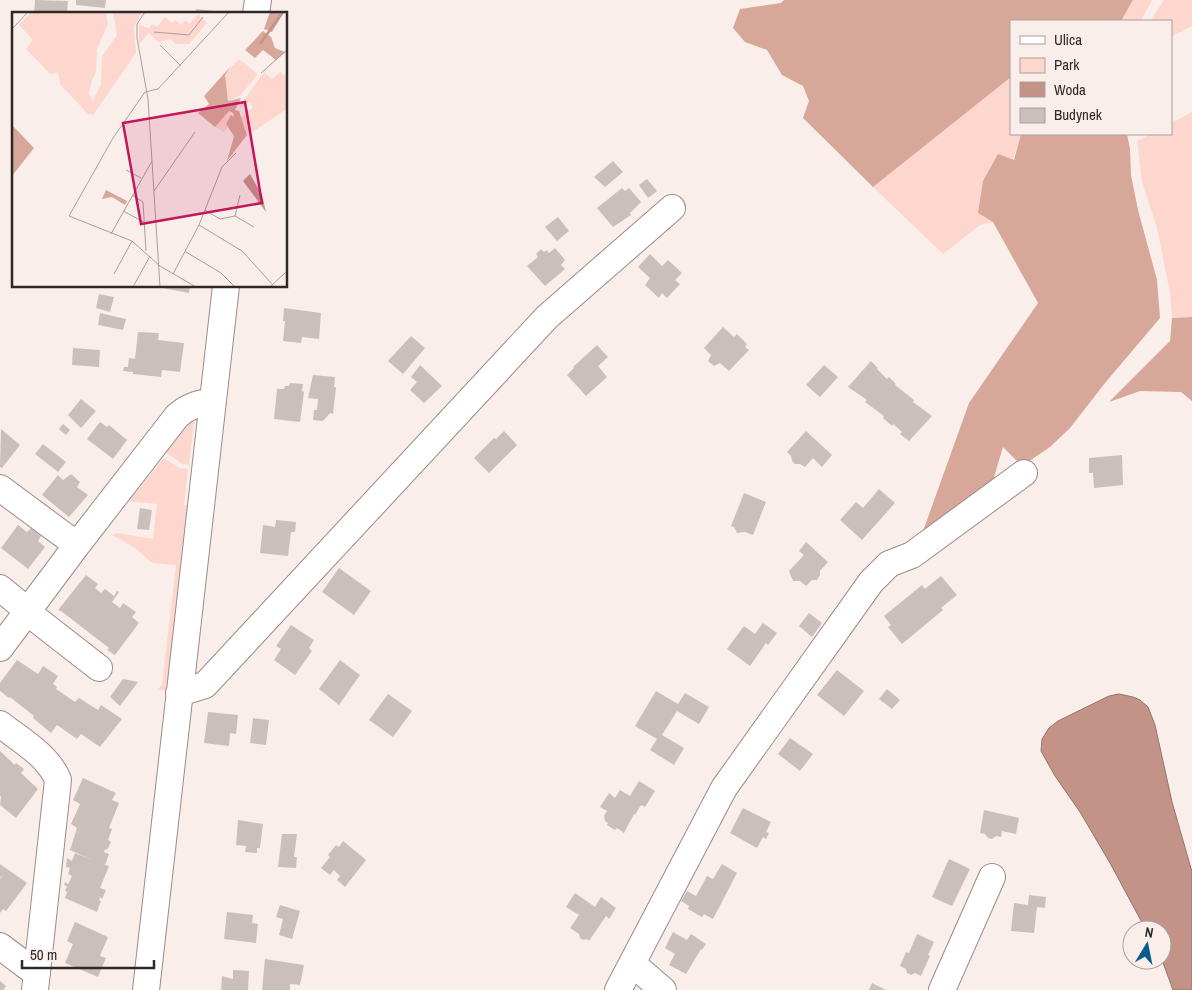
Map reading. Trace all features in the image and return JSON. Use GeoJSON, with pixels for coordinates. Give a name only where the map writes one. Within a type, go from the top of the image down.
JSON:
{"type":"FeatureCollection","features":[{"type":"Feature","properties":{"kind":"street"},"geometry":{"type":"LineString","coordinates":[[179,693],[205,685],[547,316],[672,208]]}},
{"type":"Feature","properties":{"kind":"street"},"geometry":{"type":"LineString","coordinates":[[146,990],[226,288]]}},
{"type":"Feature","properties":{"kind":"street"},"geometry":{"type":"LineString","coordinates":[[0,648],[77,545],[178,416],[185,409],[213,402]]}},
{"type":"Feature","properties":{"kind":"street"},"geometry":{"type":"LineString","coordinates":[[618,990],[724,788],[871,582],[889,564],[912,555],[1024,472]]}},
{"type":"Feature","properties":{"kind":"street"},"geometry":{"type":"LineString","coordinates":[[0,488],[77,545]]}},
{"type":"Feature","properties":{"kind":"street"},"geometry":{"type":"LineString","coordinates":[[0,588],[98,668]]}},
{"type":"Feature","properties":{"kind":"street"},"geometry":{"type":"LineString","coordinates":[[0,724],[47,761],[54,770],[58,780],[36,982]]}},
{"type":"Feature","properties":{"kind":"street"},"geometry":{"type":"LineString","coordinates":[[942,990],[992,877]]}},
{"type":"Feature","properties":{"kind":"street"},"geometry":{"type":"LineString","coordinates":[[0,946],[36,982]]}},
{"type":"Feature","properties":{"kind":"street"},"geometry":{"type":"LineString","coordinates":[[633,964],[663,990]]}},
{"type":"Feature","properties":{"kind":"green space"},"geometry":{"type":"Polygon","coordinates":[[[1133,0],[1152,0],[1142,20],[1122,20],[1133,0]]]}},
{"type":"Feature","properties":{"kind":"green space"},"geometry":{"type":"Polygon","coordinates":[[[1164,0],[1192,0],[1192,26],[1172,36],[1172,20],[1151,20],[1164,0]]]}},
{"type":"Feature","properties":{"kind":"green space"},"geometry":{"type":"Polygon","coordinates":[[[1010,78],[1010,135],[1021,135],[993,222],[980,225],[943,254],[873,187],[1010,78]]]}},
{"type":"Feature","properties":{"kind":"green space"},"geometry":{"type":"Polygon","coordinates":[[[1192,112],[1192,317],[1172,318],[1170,293],[1157,228],[1142,182],[1137,141],[1149,135],[1172,135],[1172,122],[1192,112]]]}},
{"type":"Feature","properties":{"kind":"green space"},"geometry":{"type":"Polygon","coordinates":[[[190,420],[194,422],[189,465],[182,464],[160,448],[190,420]]]}},
{"type":"Feature","properties":{"kind":"green space"},"geometry":{"type":"Polygon","coordinates":[[[164,458],[179,468],[188,469],[184,505],[190,506],[169,691],[157,690],[162,685],[176,565],[152,563],[135,548],[112,535],[117,533],[153,539],[157,504],[126,501],[124,508],[116,506],[130,487],[137,491],[164,458]]]}},
{"type":"Feature","properties":{"kind":"shaded area"},"geometry":{"type":"Polygon","coordinates":[[[784,0],[1133,0],[1122,20],[1010,20],[1010,78],[873,187],[803,118],[809,101],[803,86],[782,75],[767,50],[745,42],[733,28],[740,9],[781,3],[784,0]]]}},
{"type":"Feature","properties":{"kind":"shaded area"},"geometry":{"type":"Polygon","coordinates":[[[1021,135],[1127,135],[1131,175],[1138,210],[1157,280],[1160,318],[1070,428],[1050,447],[1022,466],[1003,447],[985,507],[922,534],[969,403],[1038,303],[993,222],[978,213],[983,181],[998,154],[1014,160],[1021,135]]]}},
{"type":"Feature","properties":{"kind":"shaded area"},"geometry":{"type":"Polygon","coordinates":[[[1192,317],[1192,401],[1181,392],[1140,391],[1109,402],[1170,341],[1172,318],[1192,317]]]}},
{"type":"Feature","properties":{"kind":"water"},"geometry":{"type":"Polygon","coordinates":[[[1119,694],[1140,700],[1148,707],[1155,725],[1172,802],[1192,872],[1192,990],[1173,990],[1166,970],[1172,970],[1172,920],[1141,920],[1080,812],[1055,776],[1041,751],[1042,739],[1049,728],[1058,721],[1109,696],[1119,694]]]}},
{"type":"Feature","properties":{"kind":"building"},"geometry":{"type":"Polygon","coordinates":[[[35,0],[68,1],[67,12],[34,12],[35,0]]]}},
{"type":"Feature","properties":{"kind":"building"},"geometry":{"type":"Polygon","coordinates":[[[76,0],[106,0],[105,8],[76,5],[76,0]]]}},
{"type":"Feature","properties":{"kind":"building"},"geometry":{"type":"Polygon","coordinates":[[[196,9],[223,12],[196,12],[196,9]]]}},
{"type":"Feature","properties":{"kind":"building"},"geometry":{"type":"Polygon","coordinates":[[[613,161],[623,172],[605,187],[594,177],[613,161]]]}},
{"type":"Feature","properties":{"kind":"building"},"geometry":{"type":"Polygon","coordinates":[[[647,179],[657,191],[648,198],[639,185],[647,179]]]}},
{"type":"Feature","properties":{"kind":"building"},"geometry":{"type":"Polygon","coordinates":[[[622,188],[625,191],[629,188],[641,202],[630,213],[631,215],[613,227],[597,208],[622,188]]]}},
{"type":"Feature","properties":{"kind":"building"},"geometry":{"type":"Polygon","coordinates":[[[558,217],[569,231],[557,241],[545,227],[558,217]]]}},
{"type":"Feature","properties":{"kind":"building"},"geometry":{"type":"Polygon","coordinates":[[[555,248],[565,260],[561,265],[565,269],[545,286],[527,266],[538,257],[536,254],[541,249],[544,252],[547,250],[549,253],[555,248]]]}},
{"type":"Feature","properties":{"kind":"building"},"geometry":{"type":"Polygon","coordinates":[[[650,254],[662,266],[668,260],[682,273],[675,280],[680,284],[667,298],[662,293],[659,298],[645,285],[650,278],[638,267],[650,254]]]}},
{"type":"Feature","properties":{"kind":"building"},"geometry":{"type":"Polygon","coordinates":[[[163,288],[190,288],[189,293],[163,288]]]}},
{"type":"Feature","properties":{"kind":"building"},"geometry":{"type":"Polygon","coordinates":[[[99,294],[114,297],[110,312],[96,308],[99,294]]]}},
{"type":"Feature","properties":{"kind":"building"},"geometry":{"type":"Polygon","coordinates":[[[284,308],[321,313],[319,339],[302,337],[301,343],[283,341],[284,308]]]}},
{"type":"Feature","properties":{"kind":"building"},"geometry":{"type":"Polygon","coordinates":[[[100,313],[126,319],[123,330],[98,325],[100,313]]]}},
{"type":"Feature","properties":{"kind":"building"},"geometry":{"type":"Polygon","coordinates":[[[723,327],[734,337],[737,334],[747,344],[745,347],[749,350],[729,371],[720,363],[714,366],[708,361],[711,355],[704,348],[723,327]]]}},
{"type":"Feature","properties":{"kind":"building"},"geometry":{"type":"Polygon","coordinates":[[[138,332],[159,333],[158,340],[184,343],[180,372],[162,370],[161,377],[123,371],[124,367],[128,367],[129,358],[135,359],[138,332]]]}},
{"type":"Feature","properties":{"kind":"building"},"geometry":{"type":"Polygon","coordinates":[[[411,336],[425,348],[403,374],[388,361],[411,336]]]}},
{"type":"Feature","properties":{"kind":"building"},"geometry":{"type":"Polygon","coordinates":[[[597,345],[608,357],[598,366],[607,377],[586,396],[567,375],[597,345]]]}},
{"type":"Feature","properties":{"kind":"building"},"geometry":{"type":"Polygon","coordinates":[[[73,348],[100,350],[99,367],[72,365],[73,348]]]}},
{"type":"Feature","properties":{"kind":"building"},"geometry":{"type":"Polygon","coordinates":[[[871,361],[887,379],[889,377],[895,385],[914,400],[913,402],[932,416],[909,441],[900,434],[902,432],[893,424],[892,426],[883,418],[884,416],[865,402],[867,400],[848,387],[871,361]]]}},
{"type":"Feature","properties":{"kind":"building"},"geometry":{"type":"Polygon","coordinates":[[[420,365],[442,386],[424,403],[410,390],[417,382],[411,377],[420,365]]]}},
{"type":"Feature","properties":{"kind":"building"},"geometry":{"type":"Polygon","coordinates":[[[824,365],[838,377],[820,397],[806,385],[824,365]]]}},
{"type":"Feature","properties":{"kind":"building"},"geometry":{"type":"Polygon","coordinates":[[[313,375],[335,377],[334,387],[336,387],[333,414],[330,413],[323,421],[313,420],[314,410],[317,410],[318,399],[308,398],[313,375]]]}},
{"type":"Feature","properties":{"kind":"building"},"geometry":{"type":"Polygon","coordinates":[[[290,383],[303,384],[302,391],[304,392],[300,422],[274,419],[277,389],[284,389],[290,383]]]}},
{"type":"Feature","properties":{"kind":"building"},"geometry":{"type":"Polygon","coordinates":[[[81,399],[96,411],[81,428],[68,415],[81,399]]]}},
{"type":"Feature","properties":{"kind":"building"},"geometry":{"type":"Polygon","coordinates":[[[100,422],[107,427],[109,425],[127,440],[113,459],[87,439],[100,422]]]}},
{"type":"Feature","properties":{"kind":"building"},"geometry":{"type":"Polygon","coordinates":[[[63,424],[70,430],[66,435],[59,429],[63,424]]]}},
{"type":"Feature","properties":{"kind":"building"},"geometry":{"type":"Polygon","coordinates":[[[1,429],[20,445],[2,468],[0,467],[1,429]]]}},
{"type":"Feature","properties":{"kind":"building"},"geometry":{"type":"Polygon","coordinates":[[[504,431],[517,445],[489,473],[474,458],[504,431]]]}},
{"type":"Feature","properties":{"kind":"building"},"geometry":{"type":"Polygon","coordinates":[[[806,431],[832,455],[822,467],[813,458],[805,467],[795,464],[787,452],[806,431]]]}},
{"type":"Feature","properties":{"kind":"building"},"geometry":{"type":"Polygon","coordinates":[[[43,444],[66,462],[58,472],[35,454],[43,444]]]}},
{"type":"Feature","properties":{"kind":"building"},"geometry":{"type":"Polygon","coordinates":[[[1122,455],[1123,485],[1094,488],[1093,473],[1089,473],[1089,458],[1122,455]]]}},
{"type":"Feature","properties":{"kind":"building"},"geometry":{"type":"Polygon","coordinates":[[[71,474],[80,482],[77,487],[88,495],[69,517],[42,495],[58,475],[63,480],[71,474]]]}},
{"type":"Feature","properties":{"kind":"building"},"geometry":{"type":"Polygon","coordinates":[[[879,489],[895,503],[862,540],[840,520],[856,502],[863,508],[879,489]]]}},
{"type":"Feature","properties":{"kind":"building"},"geometry":{"type":"Polygon","coordinates":[[[744,493],[766,502],[753,535],[745,532],[737,533],[734,527],[731,526],[744,493]]]}},
{"type":"Feature","properties":{"kind":"building"},"geometry":{"type":"Polygon","coordinates":[[[140,508],[152,510],[149,530],[137,529],[140,508]]]}},
{"type":"Feature","properties":{"kind":"building"},"geometry":{"type":"Polygon","coordinates":[[[276,520],[296,522],[295,532],[291,532],[288,556],[260,553],[263,525],[275,527],[276,520]]]}},
{"type":"Feature","properties":{"kind":"building"},"geometry":{"type":"Polygon","coordinates":[[[18,525],[27,532],[31,528],[41,536],[38,541],[45,547],[28,569],[1,548],[18,525]]]}},
{"type":"Feature","properties":{"kind":"building"},"geometry":{"type":"Polygon","coordinates":[[[806,542],[828,562],[820,571],[817,580],[812,580],[806,586],[800,581],[793,581],[789,571],[804,555],[799,551],[806,542]]]}},
{"type":"Feature","properties":{"kind":"building"},"geometry":{"type":"Polygon","coordinates":[[[339,568],[371,591],[354,615],[322,592],[339,568]]]}},
{"type":"Feature","properties":{"kind":"building"},"geometry":{"type":"Polygon","coordinates":[[[86,575],[98,584],[95,588],[101,593],[105,589],[114,596],[117,591],[119,592],[112,602],[120,608],[123,603],[136,612],[132,617],[139,623],[115,655],[107,650],[109,648],[58,610],[86,575]]]}},
{"type":"Feature","properties":{"kind":"building"},"geometry":{"type":"Polygon","coordinates":[[[941,576],[957,595],[941,608],[943,610],[902,644],[888,627],[891,625],[884,616],[922,585],[925,589],[941,576]]]}},
{"type":"Feature","properties":{"kind":"building"},"geometry":{"type":"Polygon","coordinates":[[[809,613],[822,623],[812,637],[799,626],[809,613]]]}},
{"type":"Feature","properties":{"kind":"building"},"geometry":{"type":"Polygon","coordinates":[[[763,623],[777,633],[768,645],[766,643],[750,666],[727,649],[744,626],[755,634],[763,623]]]}},
{"type":"Feature","properties":{"kind":"building"},"geometry":{"type":"Polygon","coordinates":[[[291,625],[314,640],[309,648],[312,651],[295,675],[274,660],[281,649],[276,646],[291,625]]]}},
{"type":"Feature","properties":{"kind":"building"},"geometry":{"type":"Polygon","coordinates":[[[17,660],[38,674],[43,666],[58,676],[53,684],[57,687],[56,689],[75,702],[79,698],[98,710],[101,705],[122,719],[100,747],[81,734],[77,739],[57,725],[51,733],[33,718],[34,716],[0,691],[0,683],[17,660]]]}},
{"type":"Feature","properties":{"kind":"building"},"geometry":{"type":"Polygon","coordinates":[[[340,660],[360,675],[339,705],[319,689],[340,660]]]}},
{"type":"Feature","properties":{"kind":"building"},"geometry":{"type":"Polygon","coordinates":[[[837,670],[864,691],[844,716],[817,695],[837,670]]]}},
{"type":"Feature","properties":{"kind":"building"},"geometry":{"type":"Polygon","coordinates":[[[123,679],[138,682],[120,706],[110,697],[123,679]]]}},
{"type":"Feature","properties":{"kind":"building"},"geometry":{"type":"Polygon","coordinates":[[[887,689],[900,700],[892,709],[879,699],[887,689]]]}},
{"type":"Feature","properties":{"kind":"building"},"geometry":{"type":"Polygon","coordinates":[[[656,691],[678,704],[685,693],[709,707],[699,724],[677,711],[662,735],[684,748],[674,765],[650,750],[657,739],[635,726],[656,691]]]}},
{"type":"Feature","properties":{"kind":"building"},"geometry":{"type":"Polygon","coordinates":[[[388,694],[412,711],[393,737],[369,720],[388,694]]]}},
{"type":"Feature","properties":{"kind":"building"},"geometry":{"type":"Polygon","coordinates":[[[208,712],[238,715],[236,734],[230,733],[229,746],[204,743],[208,712]]]}},
{"type":"Feature","properties":{"kind":"building"},"geometry":{"type":"Polygon","coordinates":[[[253,718],[269,720],[266,745],[250,743],[253,718]]]}},
{"type":"Feature","properties":{"kind":"building"},"geometry":{"type":"Polygon","coordinates":[[[790,738],[813,754],[800,771],[778,754],[790,738]]]}},
{"type":"Feature","properties":{"kind":"building"},"geometry":{"type":"Polygon","coordinates":[[[0,751],[15,765],[16,763],[24,769],[21,773],[38,789],[16,818],[0,805],[0,751]]]}},
{"type":"Feature","properties":{"kind":"building"},"geometry":{"type":"Polygon","coordinates":[[[83,778],[116,793],[112,800],[119,803],[109,828],[112,829],[108,840],[111,842],[104,852],[109,854],[105,865],[109,866],[100,888],[106,890],[102,899],[100,897],[99,900],[101,901],[97,912],[65,898],[67,886],[64,885],[65,882],[68,884],[72,876],[68,874],[70,868],[66,867],[67,858],[72,861],[75,853],[93,860],[70,850],[77,828],[71,824],[80,804],[73,800],[83,778]]]}},
{"type":"Feature","properties":{"kind":"building"},"geometry":{"type":"Polygon","coordinates":[[[639,781],[655,791],[645,807],[641,805],[634,814],[624,833],[617,828],[615,830],[607,825],[608,823],[605,821],[604,816],[607,811],[600,807],[609,793],[615,798],[620,790],[630,796],[639,781]]]}},
{"type":"Feature","properties":{"kind":"building"},"geometry":{"type":"Polygon","coordinates":[[[743,808],[771,822],[766,832],[769,833],[766,839],[763,837],[757,848],[730,833],[743,808]]]}},
{"type":"Feature","properties":{"kind":"building"},"geometry":{"type":"Polygon","coordinates":[[[984,810],[1019,818],[1016,834],[1002,831],[1001,837],[996,836],[992,839],[980,833],[984,810]]]}},
{"type":"Feature","properties":{"kind":"building"},"geometry":{"type":"Polygon","coordinates":[[[238,820],[263,824],[260,848],[257,848],[257,853],[245,852],[246,846],[236,845],[238,820]]]}},
{"type":"Feature","properties":{"kind":"building"},"geometry":{"type":"Polygon","coordinates":[[[282,834],[297,834],[294,857],[297,857],[296,868],[278,867],[282,834]]]}},
{"type":"Feature","properties":{"kind":"building"},"geometry":{"type":"Polygon","coordinates":[[[343,841],[366,860],[345,887],[337,880],[340,876],[334,870],[330,875],[321,868],[330,857],[328,855],[336,845],[339,847],[343,841]]]}},
{"type":"Feature","properties":{"kind":"building"},"geometry":{"type":"Polygon","coordinates":[[[949,859],[970,869],[952,906],[932,897],[949,859]]]}},
{"type":"Feature","properties":{"kind":"building"},"geometry":{"type":"Polygon","coordinates":[[[0,864],[27,883],[6,911],[3,909],[0,913],[0,879],[4,874],[0,878],[0,864]]]}},
{"type":"Feature","properties":{"kind":"building"},"geometry":{"type":"Polygon","coordinates":[[[722,864],[737,873],[713,919],[704,914],[702,917],[688,909],[689,906],[681,901],[687,891],[696,896],[707,876],[713,879],[722,864]]]}},
{"type":"Feature","properties":{"kind":"building"},"geometry":{"type":"Polygon","coordinates":[[[575,893],[595,907],[601,897],[616,908],[609,919],[606,916],[589,941],[580,938],[579,934],[570,928],[579,915],[566,907],[575,893]]]}},
{"type":"Feature","properties":{"kind":"building"},"geometry":{"type":"Polygon","coordinates":[[[1029,895],[1046,897],[1045,908],[1037,907],[1034,933],[1011,931],[1014,903],[1028,905],[1029,895]]]}},
{"type":"Feature","properties":{"kind":"building"},"geometry":{"type":"Polygon","coordinates":[[[280,905],[300,911],[292,939],[279,935],[283,919],[276,917],[280,905]]]}},
{"type":"Feature","properties":{"kind":"building"},"geometry":{"type":"Polygon","coordinates":[[[227,912],[253,915],[252,923],[258,924],[256,943],[224,939],[227,912]]]}},
{"type":"Feature","properties":{"kind":"building"},"geometry":{"type":"Polygon","coordinates":[[[75,922],[108,937],[100,956],[106,958],[98,977],[65,963],[73,944],[67,941],[75,922]]]}},
{"type":"Feature","properties":{"kind":"building"},"geometry":{"type":"Polygon","coordinates":[[[673,932],[687,940],[691,934],[706,944],[686,974],[669,965],[675,954],[665,948],[673,932]]]}},
{"type":"Feature","properties":{"kind":"building"},"geometry":{"type":"Polygon","coordinates":[[[917,934],[934,942],[921,976],[915,973],[911,975],[900,966],[906,952],[909,953],[917,934]]]}},
{"type":"Feature","properties":{"kind":"building"},"geometry":{"type":"Polygon","coordinates":[[[265,959],[304,965],[300,985],[290,984],[290,990],[262,990],[265,959]]]}},
{"type":"Feature","properties":{"kind":"building"},"geometry":{"type":"Polygon","coordinates":[[[233,970],[249,971],[248,990],[221,990],[222,976],[233,979],[233,970]]]}},
{"type":"Feature","properties":{"kind":"building"},"geometry":{"type":"Polygon","coordinates":[[[0,981],[6,986],[3,990],[0,990],[0,981]]]}},
{"type":"Feature","properties":{"kind":"building"},"geometry":{"type":"Polygon","coordinates":[[[872,983],[886,990],[869,990],[872,983]]]}}]}
